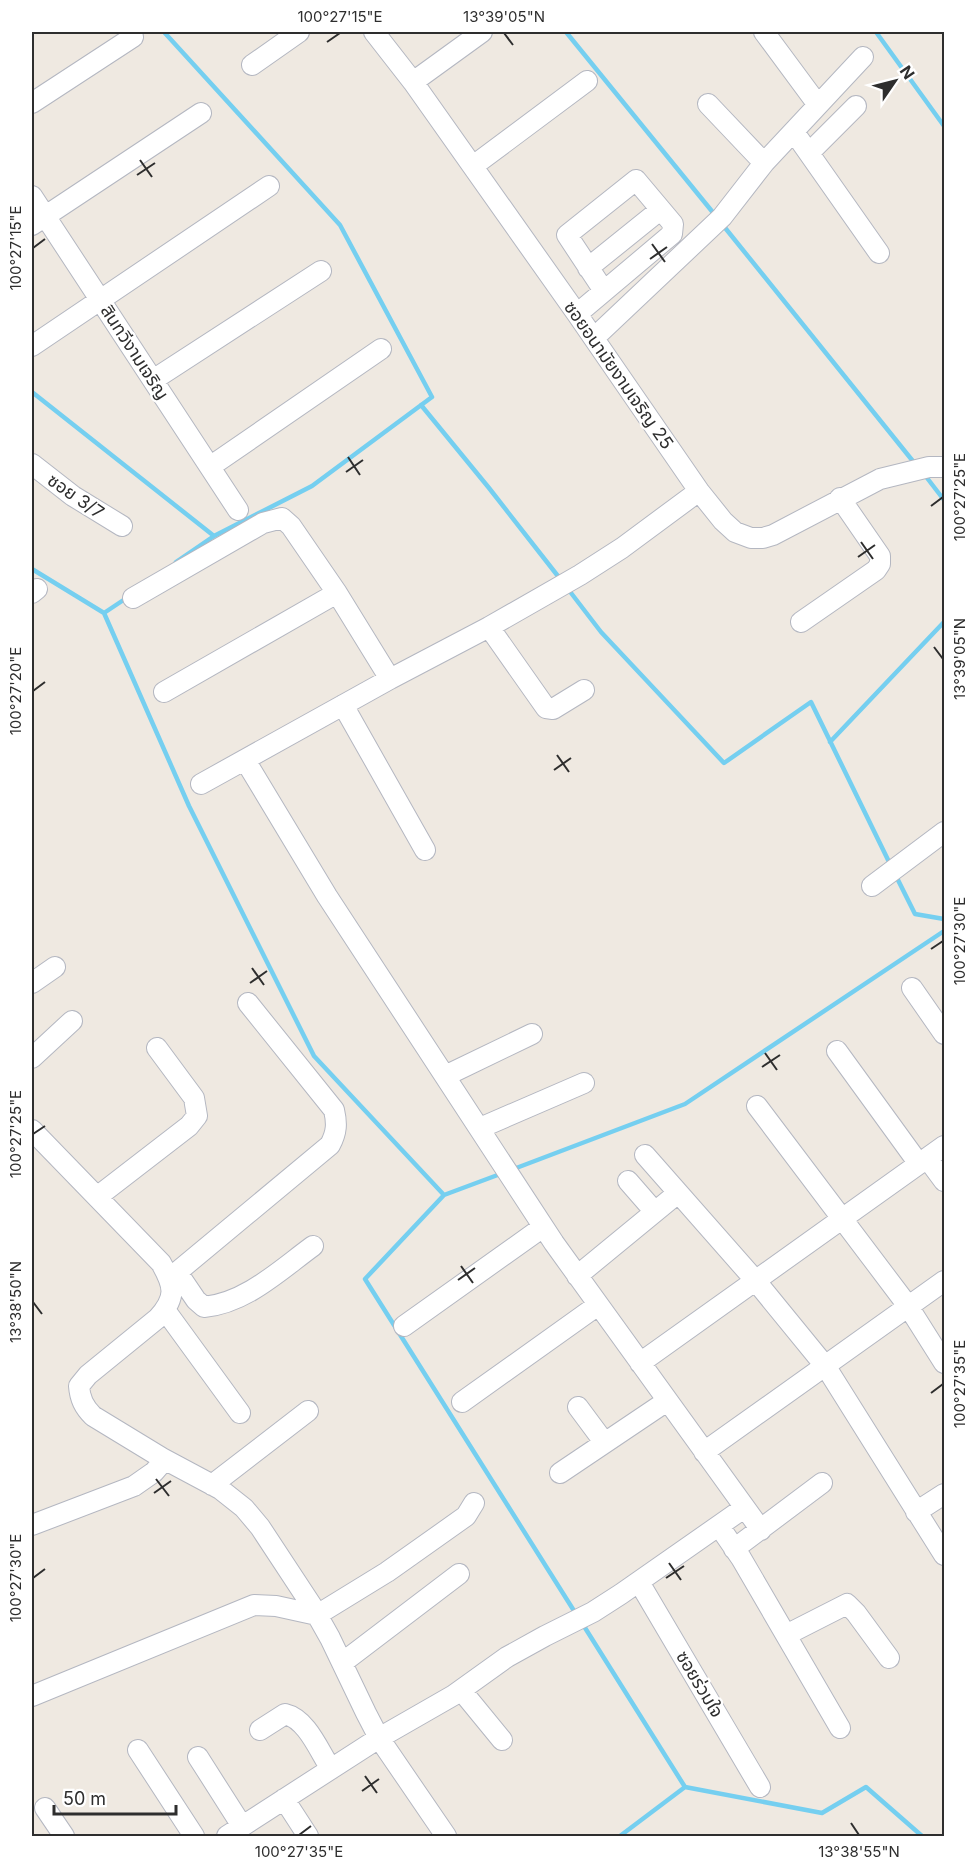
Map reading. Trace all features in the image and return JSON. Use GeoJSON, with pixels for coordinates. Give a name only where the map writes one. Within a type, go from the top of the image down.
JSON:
{"type":"FeatureCollection","features":[{"type":"Feature","properties":{"kind":"street"},"geometry":{"type":"LineString","coordinates":[[252,65],[299,32]]}},
{"type":"Feature","properties":{"kind":"street","name":"ซอยอนามัยงามเจริญ 25"},"geometry":{"type":"LineString","coordinates":[[374,32],[413,82],[699,491],[735,532],[751,538],[773,535],[880,479],[937,466]]}},
{"type":"Feature","properties":{"kind":"street"},"geometry":{"type":"LineString","coordinates":[[413,82],[482,32]]}},
{"type":"Feature","properties":{"kind":"street"},"geometry":{"type":"LineString","coordinates":[[764,32],[818,105]]}},
{"type":"Feature","properties":{"kind":"street"},"geometry":{"type":"LineString","coordinates":[[32,103],[133,37]]}},
{"type":"Feature","properties":{"kind":"street"},"geometry":{"type":"LineString","coordinates":[[594,338],[722,217],[764,163],[862,57]]}},
{"type":"Feature","properties":{"kind":"street"},"geometry":{"type":"LineString","coordinates":[[472,166],[587,81]]}},
{"type":"Feature","properties":{"kind":"street"},"geometry":{"type":"LineString","coordinates":[[708,104],[764,163]]}},
{"type":"Feature","properties":{"kind":"street"},"geometry":{"type":"LineString","coordinates":[[808,153],[856,106]]}},
{"type":"Feature","properties":{"kind":"street"},"geometry":{"type":"LineString","coordinates":[[38,221],[201,113]]}},
{"type":"Feature","properties":{"kind":"street"},"geometry":{"type":"LineString","coordinates":[[794,132],[879,253]]}},
{"type":"Feature","properties":{"kind":"street"},"geometry":{"type":"LineString","coordinates":[[577,314],[672,234],[673,224],[636,180],[569,231],[567,235],[604,291]]}},
{"type":"Feature","properties":{"kind":"street"},"geometry":{"type":"LineString","coordinates":[[32,346],[269,186]]}},
{"type":"Feature","properties":{"kind":"street","name":"สินทวีงามเจริญ"},"geometry":{"type":"LineString","coordinates":[[32,196],[38,221],[100,299],[238,510]]}},
{"type":"Feature","properties":{"kind":"street"},"geometry":{"type":"LineString","coordinates":[[588,268],[660,210]]}},
{"type":"Feature","properties":{"kind":"street"},"geometry":{"type":"LineString","coordinates":[[153,380],[321,270]]}},
{"type":"Feature","properties":{"kind":"street"},"geometry":{"type":"LineString","coordinates":[[211,466],[381,349]]}},
{"type":"Feature","properties":{"kind":"street","name":"ซอย 3/7"},"geometry":{"type":"LineString","coordinates":[[32,464],[73,496],[122,526]]}},
{"type":"Feature","properties":{"kind":"street"},"geometry":{"type":"LineString","coordinates":[[201,784],[580,575],[622,548],[699,491]]}},
{"type":"Feature","properties":{"kind":"street"},"geometry":{"type":"LineString","coordinates":[[801,622],[876,570],[880,564],[879,556],[840,498]]}},
{"type":"Feature","properties":{"kind":"street"},"geometry":{"type":"LineString","coordinates":[[133,598],[263,523],[282,518],[291,526],[337,593],[390,679]]}},
{"type":"Feature","properties":{"kind":"street"},"geometry":{"type":"LineString","coordinates":[[164,692],[337,593]]}},
{"type":"Feature","properties":{"kind":"street"},"geometry":{"type":"LineString","coordinates":[[489,627],[546,708],[553,709],[584,690]]}},
{"type":"Feature","properties":{"kind":"street"},"geometry":{"type":"LineString","coordinates":[[343,705],[425,850]]}},
{"type":"Feature","properties":{"kind":"street"},"geometry":{"type":"LineString","coordinates":[[245,760],[327,896],[480,1128],[518,1190],[577,1276],[761,1530]]}},
{"type":"Feature","properties":{"kind":"street"},"geometry":{"type":"LineString","coordinates":[[872,886],[945,832]]}},
{"type":"Feature","properties":{"kind":"street"},"geometry":{"type":"LineString","coordinates":[[32,983],[54,967]]}},
{"type":"Feature","properties":{"kind":"street"},"geometry":{"type":"LineString","coordinates":[[912,988],[942,1024]]}},
{"type":"Feature","properties":{"kind":"street"},"geometry":{"type":"LineString","coordinates":[[173,1275],[330,1145],[336,1134],[337,1123],[334,1110],[248,1003]]}},
{"type":"Feature","properties":{"kind":"street"},"geometry":{"type":"LineString","coordinates":[[32,1059],[72,1021]]}},
{"type":"Feature","properties":{"kind":"street"},"geometry":{"type":"LineString","coordinates":[[445,1076],[532,1034]]}},
{"type":"Feature","properties":{"kind":"street"},"geometry":{"type":"LineString","coordinates":[[97,1197],[189,1126],[197,1116],[194,1098],[157,1048]]}},
{"type":"Feature","properties":{"kind":"street"},"geometry":{"type":"LineString","coordinates":[[837,1051],[923,1161],[945,1181]]}},
{"type":"Feature","properties":{"kind":"street"},"geometry":{"type":"LineString","coordinates":[[480,1128],[584,1083]]}},
{"type":"Feature","properties":{"kind":"street"},"geometry":{"type":"LineString","coordinates":[[757,1106],[908,1306],[945,1363]]}},
{"type":"Feature","properties":{"kind":"street"},"geometry":{"type":"LineString","coordinates":[[32,1130],[204,1307],[217,1306],[243,1296],[313,1246]]}},
{"type":"Feature","properties":{"kind":"street"},"geometry":{"type":"LineString","coordinates":[[640,1363],[945,1146]]}},
{"type":"Feature","properties":{"kind":"street"},"geometry":{"type":"LineString","coordinates":[[645,1155],[755,1280],[826,1367],[945,1555]]}},
{"type":"Feature","properties":{"kind":"street"},"geometry":{"type":"LineString","coordinates":[[628,1181],[655,1212]]}},
{"type":"Feature","properties":{"kind":"street"},"geometry":{"type":"LineString","coordinates":[[577,1276],[678,1193]]}},
{"type":"Feature","properties":{"kind":"street"},"geometry":{"type":"LineString","coordinates":[[404,1326],[543,1227]]}},
{"type":"Feature","properties":{"kind":"street"},"geometry":{"type":"LineString","coordinates":[[173,1275],[173,1294],[165,1310],[88,1375],[79,1386],[85,1408],[93,1416],[212,1485],[244,1508],[280,1555],[317,1615],[379,1738],[446,1836]]}},
{"type":"Feature","properties":{"kind":"street"},"geometry":{"type":"LineString","coordinates":[[704,1452],[945,1281]]}},
{"type":"Feature","properties":{"kind":"street"},"geometry":{"type":"LineString","coordinates":[[462,1402],[598,1305]]}},
{"type":"Feature","properties":{"kind":"street"},"geometry":{"type":"LineString","coordinates":[[165,1310],[240,1413]]}},
{"type":"Feature","properties":{"kind":"street"},"geometry":{"type":"LineString","coordinates":[[560,1473],[667,1401]]}},
{"type":"Feature","properties":{"kind":"street"},"geometry":{"type":"LineString","coordinates":[[578,1407],[604,1442]]}},
{"type":"Feature","properties":{"kind":"street"},"geometry":{"type":"LineString","coordinates":[[212,1485],[308,1411]]}},
{"type":"Feature","properties":{"kind":"street"},"geometry":{"type":"LineString","coordinates":[[32,1526],[134,1486],[154,1472],[161,1464],[162,1458]]}},
{"type":"Feature","properties":{"kind":"street"},"geometry":{"type":"LineString","coordinates":[[734,1549],[822,1483]]}},
{"type":"Feature","properties":{"kind":"street"},"geometry":{"type":"LineString","coordinates":[[916,1512],[945,1494]]}},
{"type":"Feature","properties":{"kind":"street"},"geometry":{"type":"LineString","coordinates":[[32,1696],[254,1605],[276,1606],[317,1615],[405,1560],[466,1516],[474,1503]]}},
{"type":"Feature","properties":{"kind":"street"},"geometry":{"type":"LineString","coordinates":[[198,1757],[234,1831],[379,1738],[461,1690],[507,1658],[544,1636],[593,1612],[744,1508]]}},
{"type":"Feature","properties":{"kind":"street"},"geometry":{"type":"LineString","coordinates":[[719,1526],[840,1728]]}},
{"type":"Feature","properties":{"kind":"street"},"geometry":{"type":"LineString","coordinates":[[342,1663],[459,1574]]}},
{"type":"Feature","properties":{"kind":"street","name":"ซอยร่วมใจ"},"geometry":{"type":"LineString","coordinates":[[639,1582],[760,1787]]}},
{"type":"Feature","properties":{"kind":"street"},"geometry":{"type":"LineString","coordinates":[[786,1635],[847,1604],[889,1658]]}},
{"type":"Feature","properties":{"kind":"street"},"geometry":{"type":"LineString","coordinates":[[461,1690],[502,1740]]}},
{"type":"Feature","properties":{"kind":"street"},"geometry":{"type":"LineString","coordinates":[[260,1730],[285,1714],[292,1715],[302,1722],[331,1768]]}},
{"type":"Feature","properties":{"kind":"street"},"geometry":{"type":"LineString","coordinates":[[138,1750],[194,1836]]}},
{"type":"Feature","properties":{"kind":"street"},"geometry":{"type":"LineString","coordinates":[[284,1799],[308,1836]]}},
{"type":"Feature","properties":{"kind":"street"},"geometry":{"type":"LineString","coordinates":[[45,1808],[64,1836]]}},
{"type":"Feature","properties":{"kind":"waterway"},"geometry":{"type":"LineString","coordinates":[[164,32],[340,225],[432,397],[312,486],[214,536],[176,562]]}},
{"type":"Feature","properties":{"kind":"waterway"},"geometry":{"type":"LineString","coordinates":[[566,32],[715,215]]}},
{"type":"Feature","properties":{"kind":"waterway"},"geometry":{"type":"LineString","coordinates":[[876,32],[944,126]]}},
{"type":"Feature","properties":{"kind":"waterway"},"geometry":{"type":"LineString","coordinates":[[722,224],[916,465]]}},
{"type":"Feature","properties":{"kind":"waterway"},"geometry":{"type":"LineString","coordinates":[[32,392],[214,536]]}},
{"type":"Feature","properties":{"kind":"waterway"},"geometry":{"type":"LineString","coordinates":[[421,405],[561,580]]}},
{"type":"Feature","properties":{"kind":"waterway"},"geometry":{"type":"LineString","coordinates":[[924,474],[944,500]]}},
{"type":"Feature","properties":{"kind":"waterway"},"geometry":{"type":"LineString","coordinates":[[32,569],[104,613],[189,806],[314,1056],[444,1195]]}},
{"type":"Feature","properties":{"kind":"waterway"},"geometry":{"type":"LineString","coordinates":[[568,589],[601,632],[724,763],[811,702],[891,866]]}},
{"type":"Feature","properties":{"kind":"waterway"},"geometry":{"type":"LineString","coordinates":[[104,613],[128,597]]}},
{"type":"Feature","properties":{"kind":"waterway"},"geometry":{"type":"LineString","coordinates":[[830,742],[944,622]]}},
{"type":"Feature","properties":{"kind":"waterway"},"geometry":{"type":"LineString","coordinates":[[896,876],[915,914],[944,919]]}},
{"type":"Feature","properties":{"kind":"waterway"},"geometry":{"type":"LineString","coordinates":[[511,1170],[685,1104],[944,931]]}},
{"type":"Feature","properties":{"kind":"waterway"},"geometry":{"type":"LineString","coordinates":[[503,1173],[444,1195],[365,1279],[576,1614]]}},
{"type":"Feature","properties":{"kind":"waterway"},"geometry":{"type":"LineString","coordinates":[[582,1623],[685,1787],[822,1813],[866,1787],[922,1836]]}},
{"type":"Feature","properties":{"kind":"waterway"},"geometry":{"type":"LineString","coordinates":[[620,1836],[685,1787]]}}]}
